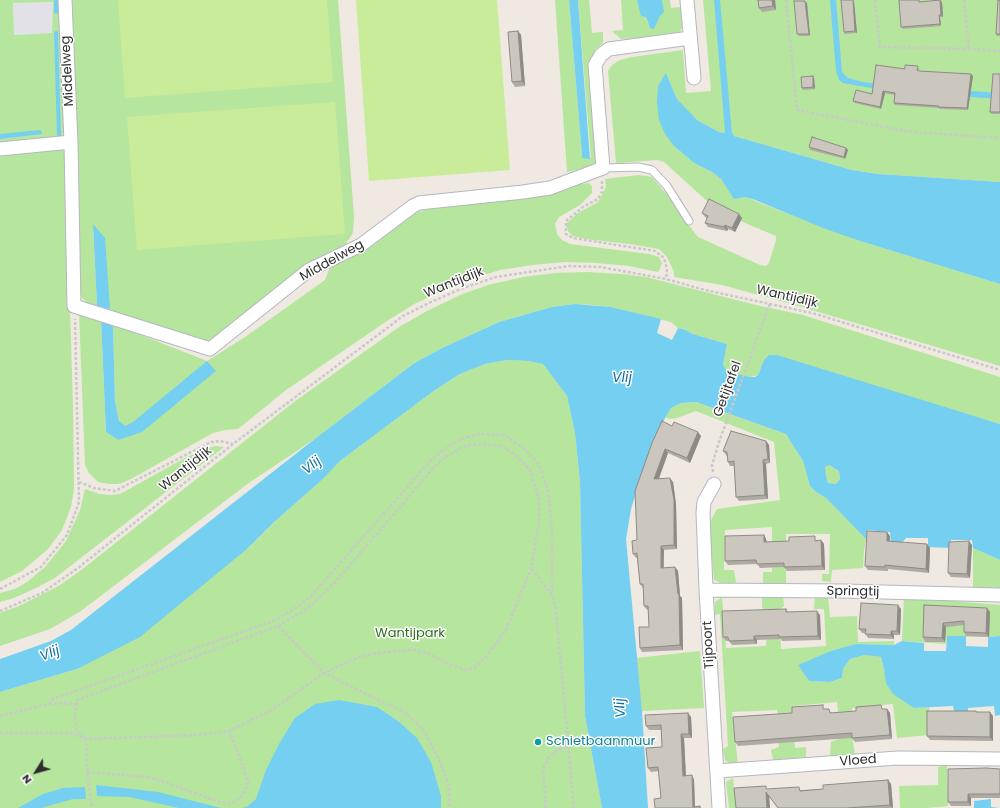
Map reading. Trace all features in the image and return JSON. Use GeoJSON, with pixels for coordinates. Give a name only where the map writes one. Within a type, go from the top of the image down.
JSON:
{"type":"FeatureCollection","features":[{"type":"Feature","properties":{"kind":"street","name":"Middelweg"},"geometry":{"type":"LineString","coordinates":[[65,0],[71,142],[74,306],[210,349],[309,270],[361,245],[419,203],[550,188],[603,168]]}},
{"type":"Feature","properties":{"kind":"street"},"geometry":{"type":"LineString","coordinates":[[687,0],[694,78]]}},
{"type":"Feature","properties":{"kind":"street"},"geometry":{"type":"LineString","coordinates":[[603,168],[595,65],[601,55],[609,49],[690,38]]}},
{"type":"Feature","properties":{"kind":"street"},"geometry":{"type":"LineString","coordinates":[[0,149],[71,142]]}},
{"type":"Feature","properties":{"kind":"street","name":"Tijpoort"},"geometry":{"type":"LineString","coordinates":[[714,484],[704,502],[703,512],[706,590],[719,808]]}},
{"type":"Feature","properties":{"kind":"street","name":"Springtij"},"geometry":{"type":"LineString","coordinates":[[706,590],[843,591],[1000,595]]}},
{"type":"Feature","properties":{"kind":"street","name":"Vloed"},"geometry":{"type":"LineString","coordinates":[[717,771],[898,758],[1000,758]]}},
{"type":"Feature","properties":{"kind":"lane"},"geometry":{"type":"LineString","coordinates":[[603,168],[638,167],[652,170],[667,186],[689,221]]}},
{"type":"Feature","properties":{"kind":"path"},"geometry":{"type":"LineString","coordinates":[[786,0],[797,110],[911,132],[1000,138]]}},
{"type":"Feature","properties":{"kind":"path"},"geometry":{"type":"LineString","coordinates":[[875,0],[880,47],[1000,51]]}},
{"type":"Feature","properties":{"kind":"path"},"geometry":{"type":"LineString","coordinates":[[964,0],[969,49]]}},
{"type":"Feature","properties":{"kind":"path"},"geometry":{"type":"LineString","coordinates":[[603,168],[602,192],[598,199],[583,207],[566,222],[566,234],[573,238],[655,251],[664,258],[667,269],[666,279]]}},
{"type":"Feature","properties":{"kind":"path","name":"Wantijdijk"},"geometry":{"type":"LineString","coordinates":[[0,611],[42,593],[78,568],[233,444],[403,316],[463,288],[496,277],[569,266],[600,267],[666,279],[705,290],[812,312],[1000,370]]}},
{"type":"Feature","properties":{"kind":"path","name":"Getijtafel"},"geometry":{"type":"LineString","coordinates":[[714,484],[712,465],[770,303]]}},
{"type":"Feature","properties":{"kind":"path"},"geometry":{"type":"LineString","coordinates":[[0,589],[41,567],[67,535],[79,502],[74,306]]}},
{"type":"Feature","properties":{"kind":"path"},"geometry":{"type":"LineString","coordinates":[[49,704],[53,699],[276,620],[311,596],[431,460],[442,451],[455,442],[480,434],[504,435],[526,450],[538,464],[546,481],[552,533],[552,594],[556,610],[574,808]]}},
{"type":"Feature","properties":{"kind":"path"},"geometry":{"type":"LineString","coordinates":[[79,482],[94,488],[115,491],[211,442],[220,441],[233,444]]}},
{"type":"Feature","properties":{"kind":"path"},"geometry":{"type":"LineString","coordinates":[[0,733],[70,733],[86,738],[198,735],[229,731],[272,710],[324,673],[359,657],[377,653],[412,650],[426,653],[465,670],[474,668],[485,658],[506,630],[531,569],[539,514],[538,499],[530,470],[518,457],[501,446],[483,444],[470,445],[450,454],[438,463],[336,581],[316,601],[301,612],[278,626],[77,700],[75,715],[77,731],[86,738]]}},
{"type":"Feature","properties":{"kind":"path"},"geometry":{"type":"LineString","coordinates":[[531,569],[552,594]]}},
{"type":"Feature","properties":{"kind":"path"},"geometry":{"type":"LineString","coordinates":[[278,626],[324,673],[404,712],[417,723],[426,734],[440,762],[449,786],[449,808]]}},
{"type":"Feature","properties":{"kind":"path"},"geometry":{"type":"LineString","coordinates":[[0,716],[49,704],[66,703],[76,705]]}},
{"type":"Feature","properties":{"kind":"path"},"geometry":{"type":"LineString","coordinates":[[87,772],[147,778],[168,783],[219,802],[229,804],[239,799],[244,794],[248,783],[229,731]]}},
{"type":"Feature","properties":{"kind":"path"},"geometry":{"type":"LineString","coordinates":[[86,738],[87,772],[92,808]]}},
{"type":"Feature","properties":{"kind":"path"},"geometry":{"type":"LineString","coordinates":[[546,808],[543,769],[549,757],[556,751],[568,746]]}},
{"type":"Feature","properties":{"kind":"shaded area"},"geometry":{"type":"Polygon","coordinates":[[[53,2],[52,33],[14,35],[13,3],[53,2]]]}},
{"type":"Feature","properties":{"kind":"green space"},"geometry":{"type":"Polygon","coordinates":[[[0,0],[60,0],[65,130],[61,138],[0,145],[0,0]],[[53,2],[13,3],[14,35],[52,33],[53,2]]]}},
{"type":"Feature","properties":{"kind":"green space"},"geometry":{"type":"Polygon","coordinates":[[[72,0],[338,0],[354,217],[353,233],[345,245],[312,264],[202,353],[114,315],[110,309],[93,225],[97,306],[90,306],[82,298],[77,285],[76,198],[79,188],[78,154],[74,140],[69,21],[72,13],[72,0]]]}},
{"type":"Feature","properties":{"kind":"green space"},"geometry":{"type":"Polygon","coordinates":[[[118,0],[327,0],[333,82],[125,98],[118,0]]]}},
{"type":"Feature","properties":{"kind":"green space"},"geometry":{"type":"Polygon","coordinates":[[[356,0],[497,0],[510,170],[369,181],[356,0]]]}},
{"type":"Feature","properties":{"kind":"green space"},"geometry":{"type":"Polygon","coordinates":[[[555,0],[569,0],[582,155],[591,158],[578,0],[589,0],[592,33],[603,32],[603,43],[595,50],[590,66],[597,158],[596,164],[591,167],[567,172],[555,0]]]}},
{"type":"Feature","properties":{"kind":"green space"},"geometry":{"type":"Polygon","coordinates":[[[621,0],[637,0],[648,24],[654,29],[663,12],[662,0],[670,0],[671,8],[681,7],[681,30],[672,36],[621,39],[612,31],[623,30],[621,0]]]}},
{"type":"Feature","properties":{"kind":"green space"},"geometry":{"type":"Polygon","coordinates":[[[703,0],[1000,0],[1000,182],[878,174],[852,170],[734,136],[732,132],[728,91],[725,132],[719,132],[697,120],[686,110],[677,99],[666,73],[674,146],[694,163],[712,172],[721,179],[727,187],[745,197],[860,241],[1000,284],[1000,366],[788,303],[722,285],[674,277],[674,272],[667,257],[659,249],[586,239],[573,236],[568,231],[566,224],[578,213],[598,202],[606,187],[605,179],[639,175],[652,177],[670,198],[698,237],[760,265],[766,266],[769,263],[776,236],[719,212],[664,162],[657,160],[616,163],[608,71],[612,65],[620,60],[683,50],[686,93],[711,91],[703,0]]]}},
{"type":"Feature","properties":{"kind":"green space"},"geometry":{"type":"Polygon","coordinates":[[[335,102],[345,234],[137,250],[127,117],[335,102]]]}},
{"type":"Feature","properties":{"kind":"green space"},"geometry":{"type":"Polygon","coordinates":[[[59,148],[65,152],[73,404],[74,489],[71,507],[62,530],[48,549],[22,571],[0,582],[0,153],[59,148]]]}},
{"type":"Feature","properties":{"kind":"green space"},"geometry":{"type":"Polygon","coordinates":[[[589,183],[592,186],[592,193],[580,205],[559,217],[555,224],[557,234],[562,240],[570,244],[649,254],[659,257],[662,263],[658,272],[629,266],[565,262],[500,270],[471,279],[416,303],[387,321],[286,390],[238,429],[213,433],[131,479],[119,484],[98,482],[89,473],[85,465],[79,312],[101,320],[106,432],[118,440],[133,422],[125,427],[119,421],[115,401],[113,324],[207,361],[245,337],[325,280],[330,267],[413,214],[429,208],[589,183]]]}},
{"type":"Feature","properties":{"kind":"green space"},"geometry":{"type":"Polygon","coordinates":[[[587,272],[646,277],[756,305],[803,315],[1000,377],[1000,424],[953,410],[764,360],[758,375],[750,377],[727,371],[723,365],[727,344],[693,334],[678,328],[671,322],[611,307],[575,304],[552,307],[499,322],[440,349],[413,364],[316,438],[246,485],[81,611],[50,629],[0,646],[0,613],[19,606],[60,585],[80,571],[294,402],[399,327],[460,295],[488,285],[523,277],[555,273],[587,272]]]}},
{"type":"Feature","properties":{"kind":"green space","name":"Wantijpark"},"geometry":{"type":"Polygon","coordinates":[[[507,360],[529,361],[543,364],[567,396],[575,433],[580,482],[585,716],[602,808],[0,808],[0,692],[77,669],[248,548],[273,523],[324,478],[340,461],[435,390],[460,374],[485,364],[507,360]]]}},
{"type":"Feature","properties":{"kind":"green space"},"geometry":{"type":"Polygon","coordinates":[[[696,402],[786,434],[803,461],[810,486],[826,498],[866,539],[863,568],[832,570],[831,582],[822,581],[822,574],[829,574],[830,534],[786,534],[786,583],[763,585],[763,572],[772,572],[772,527],[725,530],[724,570],[734,570],[736,582],[726,585],[714,580],[709,524],[717,509],[780,500],[774,442],[696,411],[674,419],[665,418],[671,408],[681,403],[696,402]]]}},
{"type":"Feature","properties":{"kind":"green space"},"geometry":{"type":"Polygon","coordinates":[[[216,446],[224,447],[55,578],[14,598],[0,602],[0,593],[15,589],[27,582],[45,567],[66,541],[80,510],[85,489],[100,494],[120,494],[183,459],[207,448],[216,446]]]}},
{"type":"Feature","properties":{"kind":"green space"},"geometry":{"type":"Polygon","coordinates":[[[829,465],[839,471],[840,479],[836,484],[828,483],[824,467],[829,465]]]}},
{"type":"Feature","properties":{"kind":"green space"},"geometry":{"type":"Polygon","coordinates":[[[973,548],[1000,560],[1000,589],[973,588],[973,548]]]}},
{"type":"Feature","properties":{"kind":"green space"},"geometry":{"type":"Polygon","coordinates":[[[783,595],[784,606],[779,610],[781,649],[826,646],[824,609],[814,609],[815,596],[828,597],[830,617],[857,616],[858,642],[894,641],[894,645],[856,644],[798,665],[809,681],[830,682],[842,678],[843,669],[850,659],[865,655],[881,657],[884,669],[914,708],[929,707],[929,735],[897,738],[893,704],[852,708],[855,755],[830,756],[831,742],[841,738],[837,702],[793,706],[795,748],[806,747],[806,757],[773,760],[771,750],[779,747],[777,710],[732,712],[738,763],[730,764],[725,760],[723,749],[728,746],[720,614],[715,615],[715,602],[722,597],[726,648],[766,646],[768,611],[762,608],[762,597],[783,595]]]}},
{"type":"Feature","properties":{"kind":"green space"},"geometry":{"type":"Polygon","coordinates":[[[904,597],[1000,605],[1000,636],[947,636],[946,644],[902,641],[904,597]]]}},
{"type":"Feature","properties":{"kind":"green space"},"geometry":{"type":"Polygon","coordinates":[[[700,651],[704,708],[642,711],[636,658],[700,651]]]}},
{"type":"Feature","properties":{"kind":"green space"},"geometry":{"type":"Polygon","coordinates":[[[947,765],[948,806],[900,808],[899,786],[938,785],[938,767],[947,765]]]}},
{"type":"Feature","properties":{"kind":"green space"},"geometry":{"type":"Polygon","coordinates":[[[733,778],[736,808],[729,808],[726,782],[733,778]]]}},
{"type":"Feature","properties":{"kind":"water"},"geometry":{"type":"Polygon","coordinates":[[[569,0],[578,0],[590,159],[582,158],[569,0]]]}},
{"type":"Feature","properties":{"kind":"water"},"geometry":{"type":"Polygon","coordinates":[[[637,0],[662,0],[664,12],[660,16],[654,29],[650,28],[646,17],[641,16],[637,0]]]}},
{"type":"Feature","properties":{"kind":"water"},"geometry":{"type":"Polygon","coordinates":[[[714,0],[720,0],[732,132],[734,136],[852,170],[878,174],[1000,182],[1000,284],[860,241],[823,228],[755,200],[745,197],[734,199],[721,179],[712,172],[694,163],[674,146],[665,134],[659,120],[657,103],[658,86],[666,73],[677,99],[697,120],[719,132],[725,132],[714,0]]]}},
{"type":"Feature","properties":{"kind":"water"},"geometry":{"type":"Polygon","coordinates":[[[830,0],[836,0],[842,72],[848,78],[863,82],[895,86],[1000,93],[1000,99],[894,92],[843,83],[839,80],[836,71],[830,0]]]}},
{"type":"Feature","properties":{"kind":"water"},"geometry":{"type":"Polygon","coordinates":[[[41,130],[42,134],[0,139],[0,134],[41,130]]]}},
{"type":"Feature","properties":{"kind":"water"},"geometry":{"type":"Polygon","coordinates":[[[93,224],[105,238],[110,309],[97,306],[93,224]]]}},
{"type":"Feature","properties":{"kind":"water","name":"Vlij"},"geometry":{"type":"Polygon","coordinates":[[[575,304],[611,307],[661,319],[657,333],[672,340],[678,328],[727,344],[723,365],[727,371],[755,377],[758,375],[764,360],[769,355],[777,355],[1000,424],[1000,560],[973,548],[972,540],[951,540],[950,548],[928,547],[928,538],[906,538],[902,543],[891,543],[890,532],[867,530],[866,539],[826,498],[810,486],[803,461],[786,434],[696,402],[681,403],[671,408],[665,418],[636,493],[631,509],[626,539],[642,711],[648,808],[602,808],[585,716],[580,482],[575,433],[567,396],[543,364],[529,361],[507,360],[485,364],[460,374],[435,390],[340,461],[324,478],[273,523],[248,548],[140,637],[77,669],[0,692],[0,659],[51,641],[71,630],[413,364],[440,349],[499,322],[552,307],[575,304]],[[829,465],[825,467],[828,483],[836,484],[840,479],[839,471],[829,465]]]}},
{"type":"Feature","properties":{"kind":"water"},"geometry":{"type":"Polygon","coordinates":[[[101,320],[113,324],[115,401],[119,421],[125,426],[133,422],[207,361],[216,371],[142,432],[118,440],[106,432],[101,320]]]}},
{"type":"Feature","properties":{"kind":"water"},"geometry":{"type":"Polygon","coordinates":[[[947,636],[966,636],[966,646],[988,647],[988,637],[1000,636],[1000,715],[995,716],[994,706],[968,708],[968,712],[954,711],[953,706],[914,708],[893,694],[886,683],[881,657],[865,655],[850,659],[843,669],[842,678],[830,682],[809,681],[798,665],[831,651],[856,644],[894,645],[902,641],[924,643],[924,651],[946,651],[947,636]]]}},
{"type":"Feature","properties":{"kind":"water"},"geometry":{"type":"Polygon","coordinates":[[[339,700],[377,707],[398,721],[417,738],[431,762],[441,796],[441,808],[242,808],[248,806],[256,799],[266,770],[279,744],[295,718],[315,704],[339,700]]]}},
{"type":"Feature","properties":{"kind":"water"},"geometry":{"type":"Polygon","coordinates":[[[96,785],[158,792],[221,808],[179,808],[129,797],[97,796],[96,785]]]}},
{"type":"Feature","properties":{"kind":"water"},"geometry":{"type":"Polygon","coordinates":[[[85,787],[86,799],[73,799],[41,808],[18,808],[43,794],[63,788],[85,787]]]}},
{"type":"Feature","properties":{"kind":"water"},"geometry":{"type":"Polygon","coordinates":[[[991,799],[991,807],[1000,808],[974,808],[974,801],[991,799]]]}},
{"type":"Feature","properties":{"kind":"building"},"geometry":{"type":"Polygon","coordinates":[[[758,0],[772,0],[773,6],[759,8],[758,0]]]}},
{"type":"Feature","properties":{"kind":"building"},"geometry":{"type":"Polygon","coordinates":[[[841,0],[853,0],[855,31],[844,32],[841,0]]]}},
{"type":"Feature","properties":{"kind":"building"},"geometry":{"type":"Polygon","coordinates":[[[899,0],[919,0],[919,2],[940,0],[940,24],[901,27],[899,0]]]}},
{"type":"Feature","properties":{"kind":"building"},"geometry":{"type":"Polygon","coordinates":[[[998,0],[1000,0],[1000,34],[996,34],[998,0]]]}},
{"type":"Feature","properties":{"kind":"building"},"geometry":{"type":"Polygon","coordinates":[[[794,1],[805,1],[809,34],[797,34],[794,1]]]}},
{"type":"Feature","properties":{"kind":"building"},"geometry":{"type":"Polygon","coordinates":[[[518,31],[522,81],[512,82],[508,32],[518,31]]]}},
{"type":"Feature","properties":{"kind":"building"},"geometry":{"type":"Polygon","coordinates":[[[876,65],[905,69],[905,65],[918,66],[917,70],[919,71],[971,74],[967,108],[894,103],[895,93],[883,91],[880,107],[853,101],[856,90],[872,94],[876,65]]]}},
{"type":"Feature","properties":{"kind":"building"},"geometry":{"type":"Polygon","coordinates":[[[993,74],[1000,74],[1000,112],[990,112],[993,74]]]}},
{"type":"Feature","properties":{"kind":"building"},"geometry":{"type":"Polygon","coordinates":[[[813,76],[813,87],[802,88],[801,77],[813,76]]]}},
{"type":"Feature","properties":{"kind":"building"},"geometry":{"type":"Polygon","coordinates":[[[812,137],[846,148],[844,157],[809,147],[812,137]]]}},
{"type":"Feature","properties":{"kind":"building"},"geometry":{"type":"Polygon","coordinates":[[[709,199],[739,214],[732,228],[725,225],[724,227],[705,223],[708,216],[702,213],[709,199]]]}},
{"type":"Feature","properties":{"kind":"building"},"geometry":{"type":"Polygon","coordinates":[[[662,421],[672,426],[674,422],[698,432],[687,458],[665,449],[654,479],[670,478],[674,500],[674,545],[661,546],[661,568],[675,567],[679,594],[680,645],[640,648],[639,627],[649,627],[648,606],[644,606],[643,584],[640,584],[637,553],[633,554],[632,541],[637,540],[635,491],[652,443],[662,421]]]}},
{"type":"Feature","properties":{"kind":"building"},"geometry":{"type":"Polygon","coordinates":[[[731,431],[766,441],[768,459],[763,460],[765,495],[736,497],[734,461],[728,462],[727,452],[723,451],[731,431]]]}},
{"type":"Feature","properties":{"kind":"building"},"geometry":{"type":"Polygon","coordinates":[[[867,531],[887,532],[887,541],[927,544],[926,569],[885,565],[885,567],[865,566],[867,531]]]}},
{"type":"Feature","properties":{"kind":"building"},"geometry":{"type":"Polygon","coordinates":[[[764,535],[764,542],[789,541],[789,537],[815,536],[815,541],[821,540],[822,566],[784,567],[784,563],[757,564],[756,560],[725,561],[725,536],[764,535]]]}},
{"type":"Feature","properties":{"kind":"building"},"geometry":{"type":"Polygon","coordinates":[[[969,541],[967,574],[948,573],[949,542],[969,541]]]}},
{"type":"Feature","properties":{"kind":"building"},"geometry":{"type":"Polygon","coordinates":[[[861,603],[898,605],[897,631],[891,631],[891,635],[865,634],[866,629],[859,629],[861,603]]]}},
{"type":"Feature","properties":{"kind":"building"},"geometry":{"type":"Polygon","coordinates":[[[924,605],[987,608],[986,633],[964,632],[964,621],[943,623],[942,638],[923,637],[924,605]]]}},
{"type":"Feature","properties":{"kind":"building"},"geometry":{"type":"Polygon","coordinates":[[[786,609],[786,612],[817,611],[818,636],[754,636],[754,640],[729,641],[728,637],[723,637],[722,611],[786,609]]]}},
{"type":"Feature","properties":{"kind":"building"},"geometry":{"type":"Polygon","coordinates":[[[823,705],[823,709],[829,709],[830,713],[856,711],[856,707],[881,705],[882,709],[887,709],[890,735],[852,738],[852,733],[735,742],[733,717],[792,713],[792,707],[823,705]]]}},
{"type":"Feature","properties":{"kind":"building"},"geometry":{"type":"Polygon","coordinates":[[[927,711],[990,712],[990,737],[927,736],[927,711]]]}},
{"type":"Feature","properties":{"kind":"building"},"geometry":{"type":"Polygon","coordinates":[[[688,713],[689,734],[681,734],[683,776],[692,775],[693,807],[700,806],[700,808],[655,808],[654,799],[661,798],[658,767],[648,768],[646,748],[662,747],[661,725],[646,726],[645,715],[688,713]]]}},
{"type":"Feature","properties":{"kind":"building"},"geometry":{"type":"Polygon","coordinates":[[[948,769],[1000,769],[1000,794],[968,794],[968,802],[948,802],[948,769]]]}},
{"type":"Feature","properties":{"kind":"building"},"geometry":{"type":"Polygon","coordinates":[[[888,780],[890,805],[846,808],[778,808],[766,792],[767,808],[736,808],[734,788],[766,786],[766,789],[799,787],[800,791],[823,789],[823,785],[888,780]]]}},
{"type":"Feature","properties":{"kind":"waterway"},"geometry":{"type":"LineString","coordinates":[[56,0],[56,12]]}},
{"type":"Feature","properties":{"kind":"waterway"},"geometry":{"type":"LineString","coordinates":[[56,33],[59,135]]}},
{"type":"Feature","properties":{"kind":"place","name":"Schietbaanmuur"},"geometry":{"type":"Point","coordinates":[538,742]}}]}
